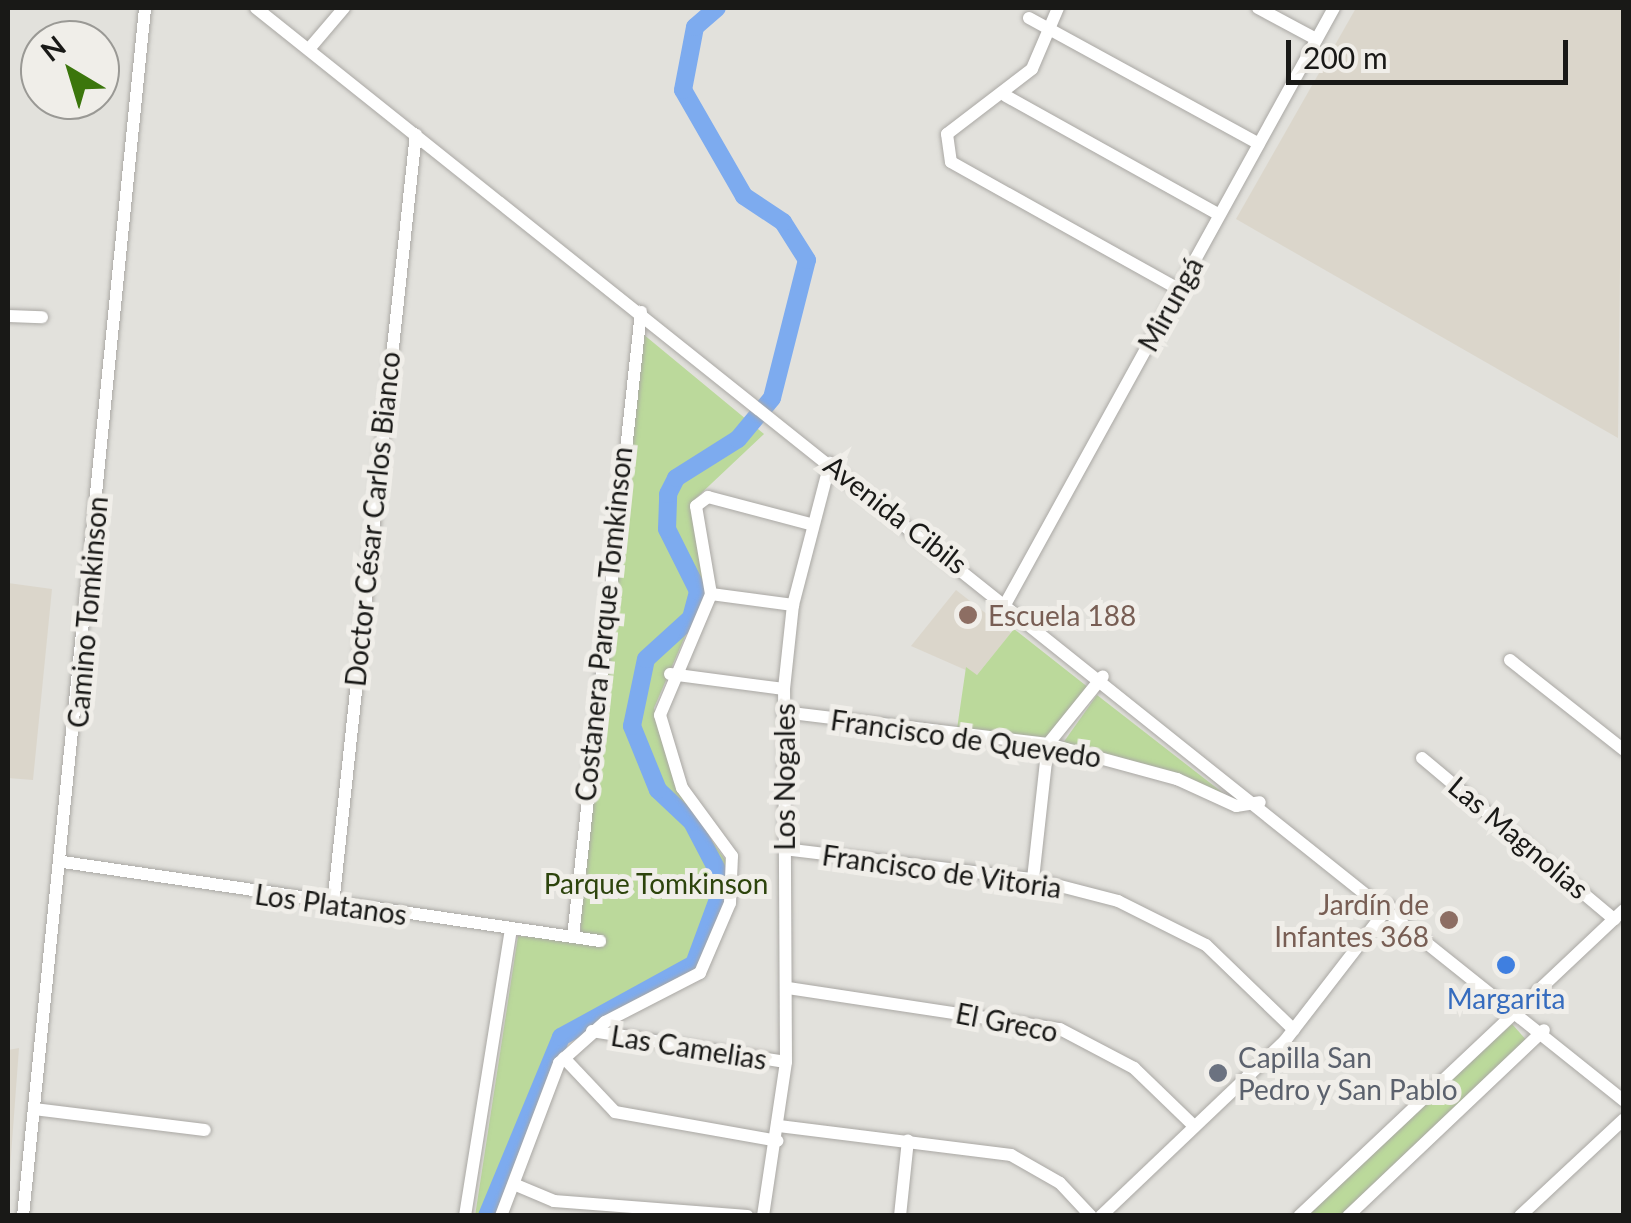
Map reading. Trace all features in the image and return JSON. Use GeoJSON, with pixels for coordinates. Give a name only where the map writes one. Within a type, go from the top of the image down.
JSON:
{"type":"FeatureCollection","features":[{"type":"Feature","properties":{"kind":"street","name":"Camino Tomkinson"},"geometry":{"type":"LineString","coordinates":[[22,1216],[63,862],[145,8]]}},
{"type":"Feature","properties":{"kind":"street","name":"Avenida Cibils"},"geometry":{"type":"LineString","coordinates":[[256,8],[1103,676],[1520,1010],[1624,1101]]}},
{"type":"Feature","properties":{"kind":"street"},"geometry":{"type":"LineString","coordinates":[[309,49],[344,8]]}},
{"type":"Feature","properties":{"kind":"street"},"geometry":{"type":"LineString","coordinates":[[1058,8],[1052,32],[1006,96],[948,134],[958,170],[1178,289]]}},
{"type":"Feature","properties":{"kind":"street"},"geometry":{"type":"LineString","coordinates":[[1258,8],[1316,38]]}},
{"type":"Feature","properties":{"kind":"street","name":"Mirungá"},"geometry":{"type":"LineString","coordinates":[[1007,601],[1334,8]]}},
{"type":"Feature","properties":{"kind":"street"},"geometry":{"type":"LineString","coordinates":[[1029,18],[1259,144]]}},
{"type":"Feature","properties":{"kind":"street"},"geometry":{"type":"LineString","coordinates":[[1006,96],[1218,214]]}},
{"type":"Feature","properties":{"kind":"street","name":"Doctor César Carlos Bianco"},"geometry":{"type":"LineString","coordinates":[[333,904],[416,134]]}},
{"type":"Feature","properties":{"kind":"street","name":"Costanera Parque Tomkinson"},"geometry":{"type":"LineString","coordinates":[[573,937],[640,312]]}},
{"type":"Feature","properties":{"kind":"street"},"geometry":{"type":"LineString","coordinates":[[8,316],[42,317]]}},
{"type":"Feature","properties":{"kind":"street","name":"Los Nogales"},"geometry":{"type":"LineString","coordinates":[[763,1216],[786,1062],[784,690],[793,605],[810,524],[830,463]]}},
{"type":"Feature","properties":{"kind":"street"},"geometry":{"type":"LineString","coordinates":[[502,1216],[564,1058],[592,1030],[700,973],[730,903],[732,856],[691,804],[665,744],[660,706],[670,674],[712,594],[696,512],[708,497],[810,524]]}},
{"type":"Feature","properties":{"kind":"street"},"geometry":{"type":"LineString","coordinates":[[712,594],[793,605]]}},
{"type":"Feature","properties":{"kind":"street"},"geometry":{"type":"LineString","coordinates":[[1510,660],[1624,750]]}},
{"type":"Feature","properties":{"kind":"street"},"geometry":{"type":"LineString","coordinates":[[670,674],[784,690]]}},
{"type":"Feature","properties":{"kind":"street"},"geometry":{"type":"LineString","coordinates":[[1034,878],[1048,744],[1103,676]]}},
{"type":"Feature","properties":{"kind":"street","name":"Francisco de Quevedo"},"geometry":{"type":"LineString","coordinates":[[783,712],[1048,744],[1177,779],[1236,806],[1260,802]]}},
{"type":"Feature","properties":{"kind":"street","name":"Las Magnolias"},"geometry":{"type":"LineString","coordinates":[[1422,758],[1619,915]]}},
{"type":"Feature","properties":{"kind":"street","name":"Francisco de Vitoria"},"geometry":{"type":"LineString","coordinates":[[784,849],[1034,878],[1118,902],[1206,945],[1294,1030]]}},
{"type":"Feature","properties":{"kind":"street","name":"Los Platanos"},"geometry":{"type":"LineString","coordinates":[[63,862],[600,941]]}},
{"type":"Feature","properties":{"kind":"street"},"geometry":{"type":"LineString","coordinates":[[1101,1216],[1294,1030],[1389,906]]}},
{"type":"Feature","properties":{"kind":"street"},"geometry":{"type":"LineString","coordinates":[[1300,1216],[1619,915]]}},
{"type":"Feature","properties":{"kind":"street"},"geometry":{"type":"LineString","coordinates":[[465,1216],[511,930]]}},
{"type":"Feature","properties":{"kind":"street","name":"El Greco"},"geometry":{"type":"LineString","coordinates":[[788,988],[1060,1029],[1134,1068],[1194,1126]]}},
{"type":"Feature","properties":{"kind":"street","name":"Las Camelias"},"geometry":{"type":"LineString","coordinates":[[592,1030],[786,1062]]}},
{"type":"Feature","properties":{"kind":"street"},"geometry":{"type":"LineString","coordinates":[[1348,1216],[1544,1030]]}},
{"type":"Feature","properties":{"kind":"street"},"geometry":{"type":"LineString","coordinates":[[564,1058],[616,1112],[777,1141]]}},
{"type":"Feature","properties":{"kind":"street"},"geometry":{"type":"LineString","coordinates":[[34,1108],[206,1130]]}},
{"type":"Feature","properties":{"kind":"street"},"geometry":{"type":"LineString","coordinates":[[1520,1216],[1624,1119]]}},
{"type":"Feature","properties":{"kind":"street"},"geometry":{"type":"LineString","coordinates":[[779,1126],[1011,1156],[1060,1183],[1091,1216]]}},
{"type":"Feature","properties":{"kind":"street"},"geometry":{"type":"LineString","coordinates":[[900,1216],[908,1140]]}},
{"type":"Feature","properties":{"kind":"street"},"geometry":{"type":"LineString","coordinates":[[516,1185],[554,1201],[747,1216]]}},
{"type":"Feature","properties":{"kind":"shaded area"},"geometry":{"type":"Polygon","coordinates":[[[1356,8],[1623,8],[1618,438],[1236,219],[1356,8]]]}},
{"type":"Feature","properties":{"kind":"shaded area"},"geometry":{"type":"Polygon","coordinates":[[[8,583],[52,589],[33,780],[8,778],[8,583]]]}},
{"type":"Feature","properties":{"kind":"shaded area"},"geometry":{"type":"Polygon","coordinates":[[[956,590],[1011,633],[977,675],[911,646],[956,590]]]}},
{"type":"Feature","properties":{"kind":"shaded area"},"geometry":{"type":"Polygon","coordinates":[[[19,1048],[8,1196],[8,1050],[19,1048]]]}},
{"type":"Feature","properties":{"kind":"green space","name":"Parque Tomkinson"},"geometry":{"type":"Polygon","coordinates":[[[643,334],[764,434],[694,500],[705,590],[654,708],[676,789],[728,864],[727,904],[696,971],[562,1043],[495,1215],[475,1216],[518,936],[580,941],[588,784],[643,334]]]}},
{"type":"Feature","properties":{"kind":"green space"},"geometry":{"type":"Polygon","coordinates":[[[1014,629],[1089,688],[1049,738],[957,729],[966,667],[977,675],[1014,629]]]}},
{"type":"Feature","properties":{"kind":"green space"},"geometry":{"type":"Polygon","coordinates":[[[1097,695],[1232,800],[1063,743],[1097,695]]]}},
{"type":"Feature","properties":{"kind":"green space"},"geometry":{"type":"Polygon","coordinates":[[[1512,1024],[1528,1042],[1341,1215],[1301,1216],[1512,1024]]]}},
{"type":"Feature","properties":{"kind":"waterway"},"geometry":{"type":"LineString","coordinates":[[487,1216],[561,1037],[694,964],[724,883],[692,822],[658,790],[632,726],[646,659],[691,618],[698,591],[667,529],[668,494],[676,478],[738,439],[772,398],[807,260],[783,222],[744,196],[683,90],[695,27],[717,8]]}},
{"type":"Feature","properties":{"kind":"place","name":"Escuela 188"},"geometry":{"type":"Point","coordinates":[968,615]}},
{"type":"Feature","properties":{"kind":"place","name":"Jardín de Infantes 368"},"geometry":{"type":"Point","coordinates":[1449,920]}},
{"type":"Feature","properties":{"kind":"place","name":"Margarita"},"geometry":{"type":"Point","coordinates":[1506,965]}},
{"type":"Feature","properties":{"kind":"place","name":"Capilla San Pedro y San Pablo"},"geometry":{"type":"Point","coordinates":[1218,1073]}}]}
